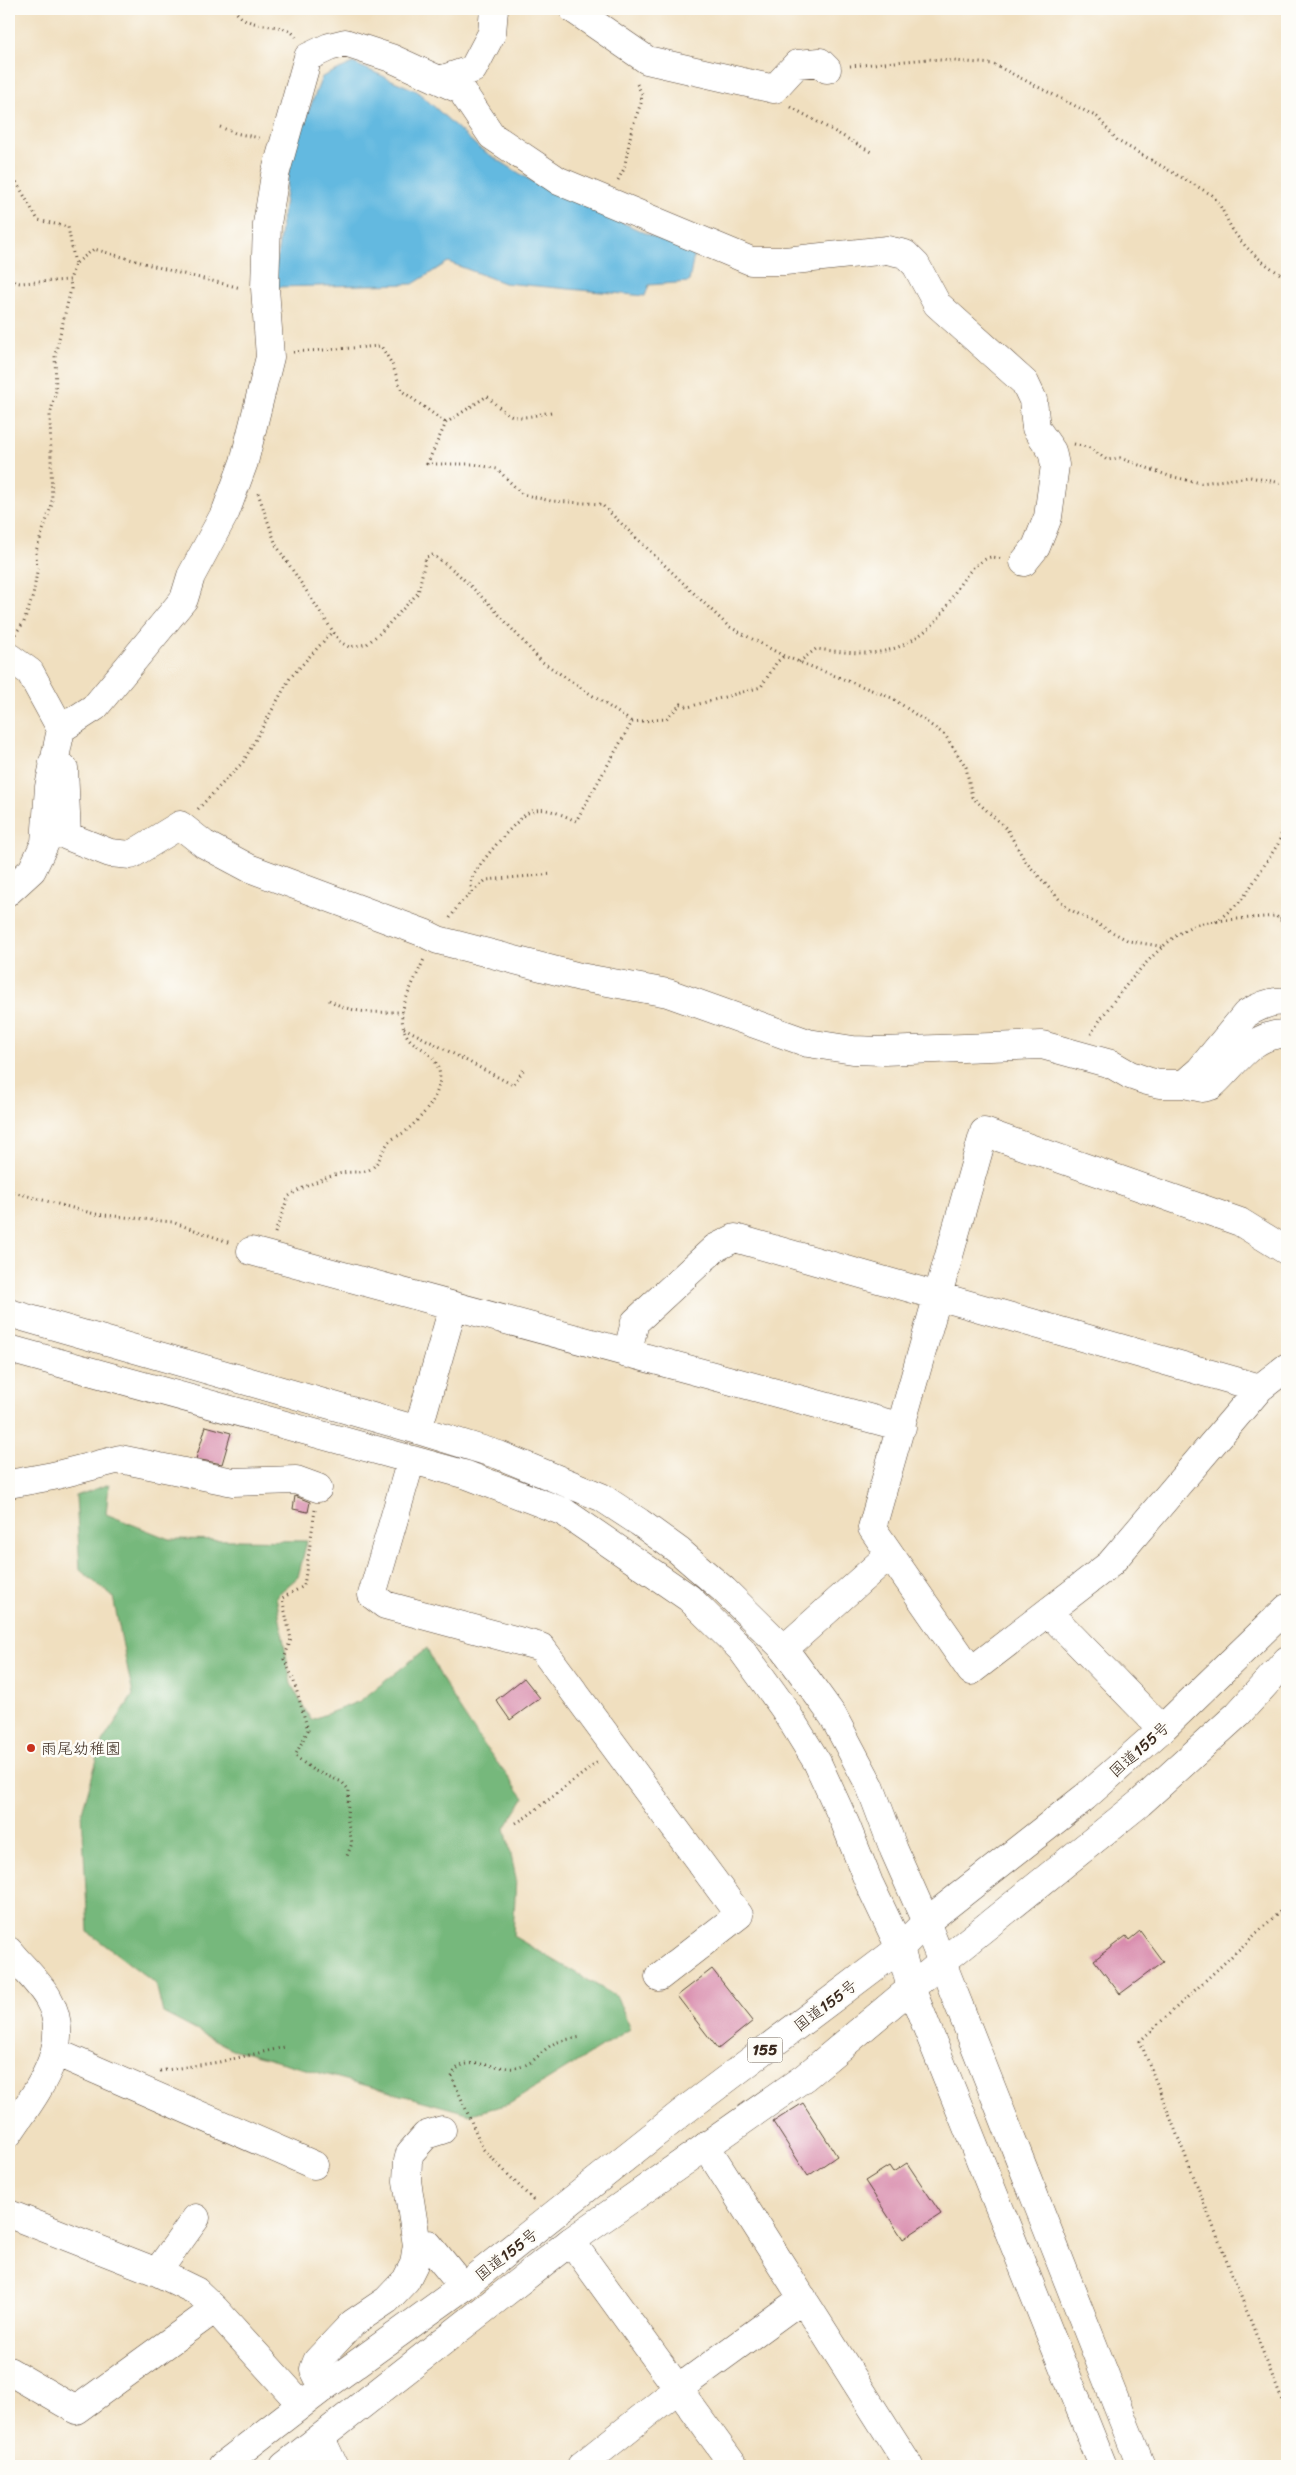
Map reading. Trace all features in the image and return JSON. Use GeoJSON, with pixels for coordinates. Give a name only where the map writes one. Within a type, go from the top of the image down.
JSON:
{"type":"FeatureCollection","features":[{"type":"Feature","properties":{"kind":"main road"},"geometry":{"type":"LineString","coordinates":[[440,80],[473,69],[492,34],[494,9]]}},
{"type":"Feature","properties":{"kind":"main road"},"geometry":{"type":"LineString","coordinates":[[573,9],[647,60],[774,89],[797,64],[820,62],[827,69]]}},
{"type":"Feature","properties":{"kind":"main road"},"geometry":{"type":"LineString","coordinates":[[60,729],[95,707],[184,599],[192,576],[226,512],[244,462],[270,354],[266,293],[267,224],[274,175],[308,57],[329,47],[345,43],[391,58],[461,90],[492,136],[559,181],[751,261],[785,261],[887,250],[905,254],[916,265],[937,304],[1026,383],[1033,400],[1036,428],[1052,451],[1055,464],[1048,517],[1036,547],[1024,562]]}},
{"type":"Feature","properties":{"kind":"main road"},"geometry":{"type":"LineString","coordinates":[[9,891],[32,870],[45,843],[49,787],[60,729],[30,672],[11,647]]}},
{"type":"Feature","properties":{"kind":"main road"},"geometry":{"type":"LineString","coordinates":[[53,762],[64,768],[68,836],[110,853],[131,854],[180,825],[204,844],[249,868],[424,933],[438,940],[580,977],[668,993],[808,1044],[853,1050],[883,1051],[1025,1044],[1057,1047],[1111,1064],[1130,1075],[1147,1081],[1159,1084],[1184,1084],[1202,1088],[1211,1086],[1248,1047],[1270,1036],[1287,1034]]}},
{"type":"Feature","properties":{"kind":"main road"},"geometry":{"type":"LineString","coordinates":[[1184,1084],[1200,1070],[1246,1014],[1255,1008],[1270,1003],[1287,1002]]}},
{"type":"Feature","properties":{"kind":"main road"},"geometry":{"type":"LineString","coordinates":[[1287,1251],[1240,1222],[984,1132],[939,1298],[872,1528],[971,1671],[1049,1613],[1110,1564],[1260,1388],[1287,1367]]}},
{"type":"Feature","properties":{"kind":"main road"},"geometry":{"type":"LineString","coordinates":[[628,1354],[635,1322],[715,1248],[735,1238],[939,1298],[1260,1388]]}},
{"type":"Feature","properties":{"kind":"main road"},"geometry":{"type":"LineString","coordinates":[[259,1253],[902,1427]]}},
{"type":"Feature","properties":{"kind":"main road"},"geometry":{"type":"LineString","coordinates":[[418,1430],[453,1307]]}},
{"type":"Feature","properties":{"kind":"main road"},"geometry":{"type":"LineString","coordinates":[[9,1313],[499,1455],[601,1497],[679,1552],[724,1590],[784,1649],[833,1716],[870,1786],[894,1850],[926,1922],[1141,2466]]}},
{"type":"Feature","properties":{"kind":"main road"},"geometry":{"type":"LineString","coordinates":[[9,1349],[467,1475],[564,1512],[689,1598],[741,1648],[783,1707],[817,1762],[845,1823],[869,1884],[900,1948],[911,1988],[1103,2466]]}},
{"type":"Feature","properties":{"kind":"main road"},"geometry":{"type":"LineString","coordinates":[[9,1484],[53,1476],[120,1459],[233,1482],[296,1480],[318,1488]]}},
{"type":"Feature","properties":{"kind":"main road"},"geometry":{"type":"LineString","coordinates":[[411,1460],[372,1595],[385,1605],[541,1647],[739,1915],[659,1977]]}},
{"type":"Feature","properties":{"kind":"main road"},"geometry":{"type":"LineString","coordinates":[[784,1649],[890,1554]]}},
{"type":"Feature","properties":{"kind":"main road","name":"国道155号"},"geometry":{"type":"LineString","coordinates":[[222,2466],[323,2388],[463,2288],[684,2111],[900,1948],[926,1922],[1085,1797],[1162,1729],[1287,1608]]}},
{"type":"Feature","properties":{"kind":"main road"},"geometry":{"type":"LineString","coordinates":[[1049,1613],[1162,1729]]}},
{"type":"Feature","properties":{"kind":"main road","name":"国道155号"},"geometry":{"type":"LineString","coordinates":[[284,2466],[571,2241],[805,2077],[941,1963],[1140,1803],[1238,1714],[1287,1660]]}},
{"type":"Feature","properties":{"kind":"main road"},"geometry":{"type":"LineString","coordinates":[[9,1951],[48,1998],[56,2028],[54,2052],[41,2085],[9,2133]]}},
{"type":"Feature","properties":{"kind":"main road"},"geometry":{"type":"LineString","coordinates":[[54,2052],[314,2165]]}},
{"type":"Feature","properties":{"kind":"main road"},"geometry":{"type":"LineString","coordinates":[[323,2388],[314,2369],[317,2361],[354,2323],[397,2291],[406,2280],[414,2264],[417,2245],[408,2181],[408,2161],[410,2153],[426,2135],[442,2130]]}},
{"type":"Feature","properties":{"kind":"main road"},"geometry":{"type":"LineString","coordinates":[[706,2146],[909,2466]]}},
{"type":"Feature","properties":{"kind":"main road"},"geometry":{"type":"LineString","coordinates":[[9,2214],[157,2272],[196,2291],[302,2404]]}},
{"type":"Feature","properties":{"kind":"main road"},"geometry":{"type":"LineString","coordinates":[[157,2272],[196,2218]]}},
{"type":"Feature","properties":{"kind":"main road"},"geometry":{"type":"LineString","coordinates":[[571,2241],[734,2466]]}},
{"type":"Feature","properties":{"kind":"main road"},"geometry":{"type":"LineString","coordinates":[[417,2245],[428,2244],[463,2288]]}},
{"type":"Feature","properties":{"kind":"main road"},"geometry":{"type":"LineString","coordinates":[[581,2466],[678,2388],[803,2298]]}},
{"type":"Feature","properties":{"kind":"main road"},"geometry":{"type":"LineString","coordinates":[[9,2371],[76,2410],[214,2309]]}},
{"type":"Feature","properties":{"kind":"main road"},"geometry":{"type":"LineString","coordinates":[[321,2438],[334,2466]]}},
{"type":"Feature","properties":{"kind":"path"},"geometry":{"type":"LineString","coordinates":[[234,9],[238,16],[252,24],[281,29],[293,34],[308,57]]}},
{"type":"Feature","properties":{"kind":"path"},"geometry":{"type":"LineString","coordinates":[[827,69],[928,59],[993,64],[1001,67],[1096,116],[1118,141],[1212,194],[1223,208],[1234,232],[1265,266],[1287,278]]}},
{"type":"Feature","properties":{"kind":"path"},"geometry":{"type":"LineString","coordinates":[[599,198],[620,178],[624,169],[642,94],[632,77]]}},
{"type":"Feature","properties":{"kind":"path"},"geometry":{"type":"LineString","coordinates":[[774,89],[788,105],[870,152]]}},
{"type":"Feature","properties":{"kind":"path"},"geometry":{"type":"LineString","coordinates":[[220,127],[235,133],[283,143]]}},
{"type":"Feature","properties":{"kind":"path"},"geometry":{"type":"LineString","coordinates":[[9,169],[38,220],[68,227],[75,264],[70,280],[71,289],[56,347],[56,391],[50,415],[52,504],[36,551],[37,572],[33,596],[24,622],[11,647]]}},
{"type":"Feature","properties":{"kind":"path"},"geometry":{"type":"LineString","coordinates":[[75,264],[94,249],[179,274],[266,293]]}},
{"type":"Feature","properties":{"kind":"path"},"geometry":{"type":"LineString","coordinates":[[9,281],[20,283],[70,280]]}},
{"type":"Feature","properties":{"kind":"path"},"geometry":{"type":"LineString","coordinates":[[270,354],[380,346],[392,364],[402,391],[446,423]]}},
{"type":"Feature","properties":{"kind":"path"},"geometry":{"type":"LineString","coordinates":[[551,412],[521,418],[505,414],[488,396],[446,423],[427,464],[474,464],[497,470],[522,494],[551,501],[601,504],[728,626],[784,656],[892,698],[945,735],[966,768],[972,797],[1008,829],[1025,861],[1066,908],[1129,941],[1165,947]]}},
{"type":"Feature","properties":{"kind":"path"},"geometry":{"type":"LineString","coordinates":[[1052,451],[1076,444],[1090,448],[1107,460],[1120,458],[1169,476],[1201,483],[1250,477],[1287,484]]}},
{"type":"Feature","properties":{"kind":"path"},"geometry":{"type":"LineString","coordinates":[[244,462],[248,465],[276,545],[332,632],[340,642],[349,647],[367,644],[418,593],[426,557],[433,555],[456,572],[541,661],[632,722],[666,719],[681,704],[688,707],[761,687],[777,662],[784,656]]}},
{"type":"Feature","properties":{"kind":"path"},"geometry":{"type":"LineString","coordinates":[[798,662],[816,649],[859,654],[880,652],[903,645],[936,622],[961,582],[979,563],[989,557],[1024,562]]}},
{"type":"Feature","properties":{"kind":"path"},"geometry":{"type":"LineString","coordinates":[[180,825],[244,762],[290,678],[332,632]]}},
{"type":"Feature","properties":{"kind":"path"},"geometry":{"type":"LineString","coordinates":[[472,892],[470,881],[477,870],[492,849],[529,812],[548,809],[576,821],[632,722]]}},
{"type":"Feature","properties":{"kind":"path"},"geometry":{"type":"LineString","coordinates":[[1215,923],[1242,900],[1278,844],[1287,819]]}},
{"type":"Feature","properties":{"kind":"path"},"geometry":{"type":"LineString","coordinates":[[9,1190],[95,1214],[172,1222],[259,1253],[288,1197],[326,1177],[344,1172],[366,1171],[374,1167],[389,1142],[406,1131],[430,1108],[439,1082],[440,1071],[431,1056],[413,1044],[404,1028],[403,1012],[431,945],[438,940],[460,903],[486,880],[553,874]]}},
{"type":"Feature","properties":{"kind":"path"},"geometry":{"type":"LineString","coordinates":[[1080,1054],[1108,1007],[1165,947],[1193,926],[1276,916],[1287,926]]}},
{"type":"Feature","properties":{"kind":"path"},"geometry":{"type":"LineString","coordinates":[[1280,919],[1287,916]]}},
{"type":"Feature","properties":{"kind":"path"},"geometry":{"type":"LineString","coordinates":[[329,1000],[358,1013],[403,1012]]}},
{"type":"Feature","properties":{"kind":"path"},"geometry":{"type":"LineString","coordinates":[[404,1028],[513,1085],[524,1069]]}},
{"type":"Feature","properties":{"kind":"path"},"geometry":{"type":"LineString","coordinates":[[318,1488],[304,1586],[282,1598],[292,1639],[284,1659],[294,1678],[308,1730],[295,1756],[313,1770],[342,1782],[349,1790],[347,1817],[352,1842],[347,1856]]}},
{"type":"Feature","properties":{"kind":"path"},"geometry":{"type":"LineString","coordinates":[[516,1823],[616,1748]]}},
{"type":"Feature","properties":{"kind":"path"},"geometry":{"type":"LineString","coordinates":[[1287,1905],[1140,2041],[1287,2413]]}},
{"type":"Feature","properties":{"kind":"path"},"geometry":{"type":"LineString","coordinates":[[551,2219],[483,2149],[452,2077],[454,2070],[461,2064],[507,2068],[525,2065],[539,2058],[549,2046],[581,2037]]}},
{"type":"Feature","properties":{"kind":"path"},"geometry":{"type":"LineString","coordinates":[[124,2083],[133,2076],[219,2062],[284,2047]]}},
{"type":"Feature","properties":{"kind":"green space"},"geometry":{"type":"Polygon","coordinates":[[[109,1484],[106,1514],[169,1539],[307,1541],[298,1577],[276,1596],[291,1684],[311,1720],[360,1701],[427,1648],[459,1707],[524,1798],[505,1828],[516,1878],[513,1936],[617,1997],[630,2029],[509,2104],[471,2114],[232,2049],[163,2013],[156,1984],[88,1932],[82,1812],[102,1742],[133,1695],[113,1597],[80,1570],[76,1496],[109,1484]]]}},
{"type":"Feature","properties":{"kind":"water"},"geometry":{"type":"Polygon","coordinates":[[[353,63],[417,91],[479,148],[535,183],[694,255],[689,282],[649,285],[645,296],[504,283],[448,262],[413,284],[273,287],[291,155],[322,77],[353,63]]]}},
{"type":"Feature","properties":{"kind":"building"},"geometry":{"type":"Polygon","coordinates":[[[206,1426],[231,1433],[222,1464],[196,1459],[206,1426]]]}},
{"type":"Feature","properties":{"kind":"building"},"geometry":{"type":"Polygon","coordinates":[[[295,1496],[310,1502],[308,1512],[293,1509],[295,1496]]]}},
{"type":"Feature","properties":{"kind":"building"},"geometry":{"type":"Polygon","coordinates":[[[524,1678],[540,1698],[510,1720],[496,1700],[524,1678]]]}},
{"type":"Feature","properties":{"kind":"building"},"geometry":{"type":"Polygon","coordinates":[[[1140,1931],[1163,1962],[1120,1994],[1094,1960],[1126,1936],[1129,1940],[1140,1931]]]}},
{"type":"Feature","properties":{"kind":"building"},"geometry":{"type":"Polygon","coordinates":[[[712,1969],[753,2021],[718,2049],[677,1996],[712,1969]]]}},
{"type":"Feature","properties":{"kind":"building"},"geometry":{"type":"Polygon","coordinates":[[[803,2103],[837,2156],[808,2176],[773,2122],[803,2103]]]}},
{"type":"Feature","properties":{"kind":"building"},"geometry":{"type":"Polygon","coordinates":[[[907,2163],[941,2214],[903,2239],[865,2181],[889,2166],[893,2172],[907,2163]]]}},
{"type":"Feature","properties":{"kind":"place","name":"雨尾幼稚園"},"geometry":{"type":"Point","coordinates":[31,1748]}}]}
